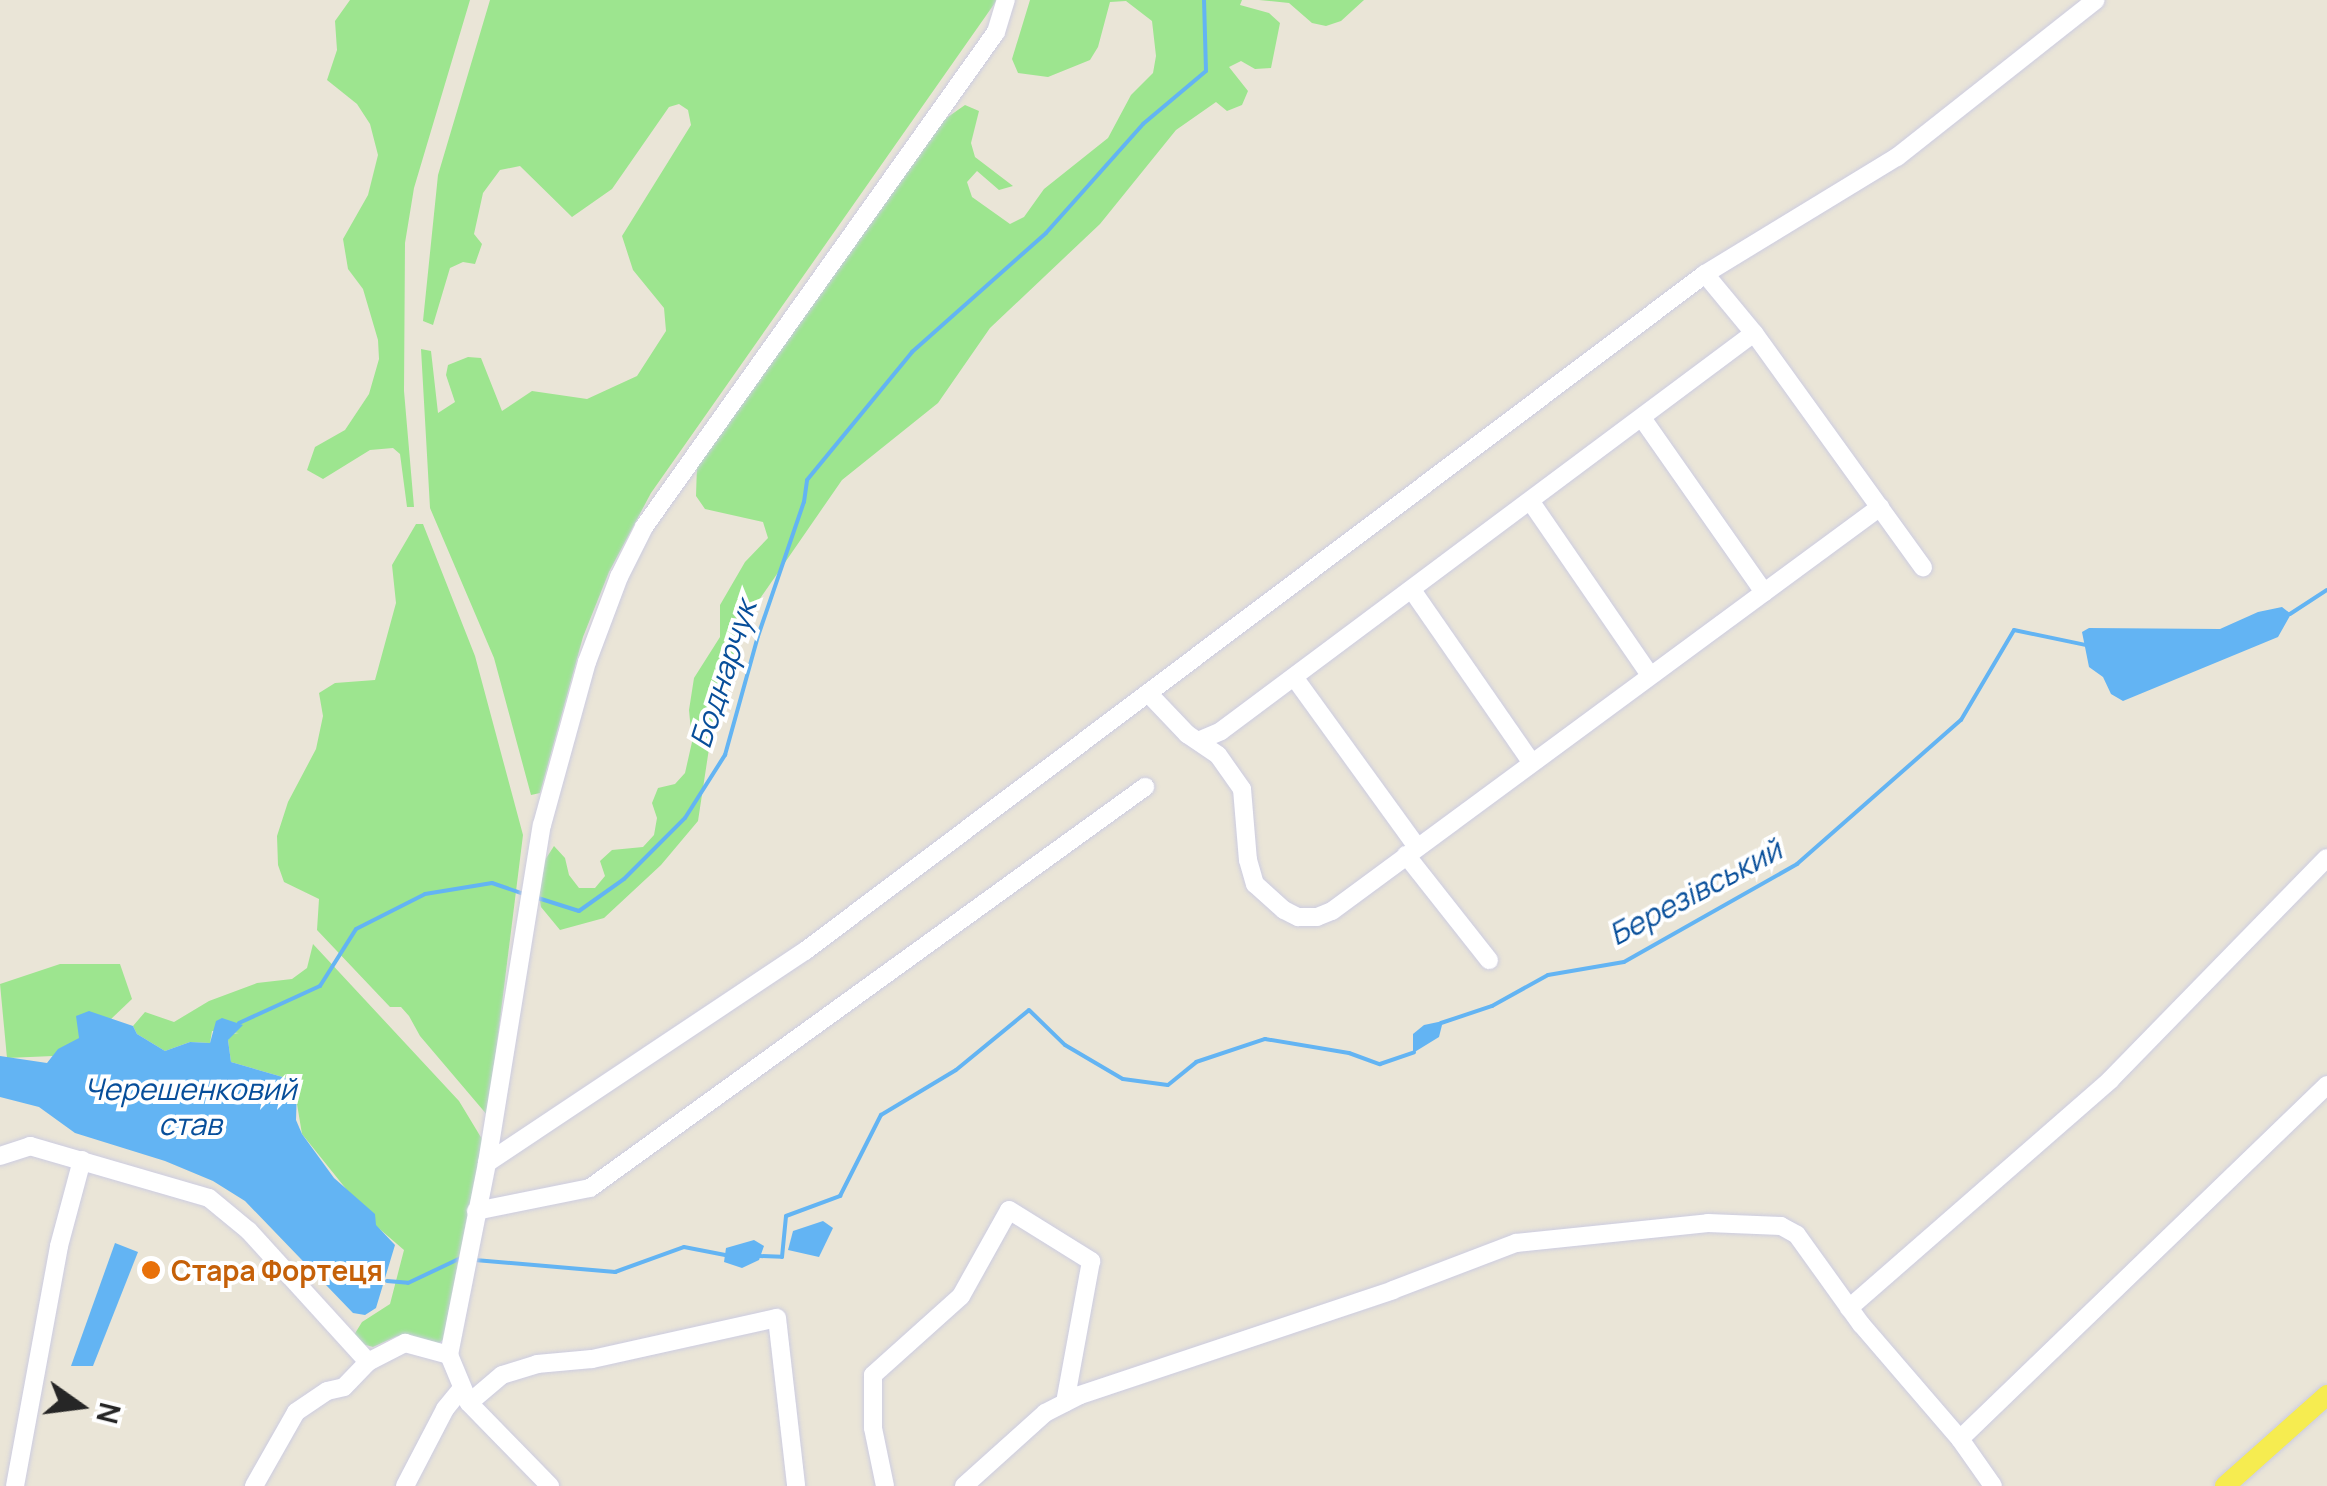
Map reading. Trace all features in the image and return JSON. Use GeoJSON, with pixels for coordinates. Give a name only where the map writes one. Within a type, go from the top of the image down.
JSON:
{"type":"FeatureCollection","features":[{"type":"Feature","properties":{"kind":"main road"},"geometry":{"type":"LineString","coordinates":[[2225,1486],[2327,1395]]}},
{"type":"Feature","properties":{"kind":"street"},"geometry":{"type":"LineString","coordinates":[[550,1486],[465,1396],[449,1355],[487,1163],[542,825],[587,662],[619,577],[644,527],[996,32],[1006,0]]}},
{"type":"Feature","properties":{"kind":"street"},"geometry":{"type":"LineString","coordinates":[[487,1163],[804,952],[1705,274],[1897,157],[2096,0]]}},
{"type":"Feature","properties":{"kind":"street"},"geometry":{"type":"LineString","coordinates":[[1705,274],[1754,333],[1923,567]]}},
{"type":"Feature","properties":{"kind":"street"},"geometry":{"type":"LineString","coordinates":[[1198,741],[1220,731],[1754,333]]}},
{"type":"Feature","properties":{"kind":"street"},"geometry":{"type":"LineString","coordinates":[[1642,418],[1764,592]]}},
{"type":"Feature","properties":{"kind":"street"},"geometry":{"type":"LineString","coordinates":[[1532,502],[1650,675]]}},
{"type":"Feature","properties":{"kind":"street"},"geometry":{"type":"LineString","coordinates":[[1148,692],[1218,755],[1242,790],[1248,860],[1255,884],[1298,917],[1332,911],[1880,507]]}},
{"type":"Feature","properties":{"kind":"street"},"geometry":{"type":"LineString","coordinates":[[1412,590],[1531,762]]}},
{"type":"Feature","properties":{"kind":"street"},"geometry":{"type":"LineString","coordinates":[[1294,676],[1411,851],[1490,960]]}},
{"type":"Feature","properties":{"kind":"street"},"geometry":{"type":"LineString","coordinates":[[476,1211],[590,1188],[1145,786]]}},
{"type":"Feature","properties":{"kind":"street"},"geometry":{"type":"LineString","coordinates":[[1850,1308],[2110,1080],[2327,858]]}},
{"type":"Feature","properties":{"kind":"street"},"geometry":{"type":"LineString","coordinates":[[1960,1439],[2327,1085]]}},
{"type":"Feature","properties":{"kind":"street"},"geometry":{"type":"LineString","coordinates":[[0,1156],[30,1146],[209,1198],[250,1231],[368,1362]]}},
{"type":"Feature","properties":{"kind":"street"},"geometry":{"type":"LineString","coordinates":[[15,1486],[59,1246],[82,1160]]}},
{"type":"Feature","properties":{"kind":"street"},"geometry":{"type":"LineString","coordinates":[[884,1486],[873,1428],[872,1375],[961,1296],[1009,1210],[1091,1261],[1065,1403]]}},
{"type":"Feature","properties":{"kind":"street"},"geometry":{"type":"LineString","coordinates":[[964,1486],[1045,1413],[1065,1403],[1516,1242],[1708,1223],[1782,1226],[1797,1235],[1850,1308],[1960,1439],[1993,1486]]}},
{"type":"Feature","properties":{"kind":"street"},"geometry":{"type":"LineString","coordinates":[[405,1486],[445,1409],[502,1375],[537,1364],[592,1359],[777,1318],[796,1486]]}},
{"type":"Feature","properties":{"kind":"street"},"geometry":{"type":"LineString","coordinates":[[254,1486],[296,1412],[327,1391],[344,1388],[368,1362],[406,1343],[449,1355]]}},
{"type":"Feature","properties":{"kind":"green space"},"geometry":{"type":"Polygon","coordinates":[[[350,0],[470,0],[414,188],[405,243],[404,391],[414,507],[407,507],[400,454],[393,448],[370,450],[323,479],[307,470],[315,447],[345,430],[369,394],[379,359],[378,340],[363,289],[348,269],[343,239],[368,195],[378,155],[370,124],[357,104],[327,80],[337,50],[335,21],[350,0]]]}},
{"type":"Feature","properties":{"kind":"green space"},"geometry":{"type":"Polygon","coordinates":[[[490,0],[997,0],[651,493],[609,572],[583,637],[540,793],[531,795],[494,658],[430,508],[421,349],[431,351],[438,413],[455,402],[446,375],[448,365],[468,357],[481,358],[502,411],[532,391],[587,399],[637,376],[666,331],[664,308],[633,270],[622,236],[691,125],[688,110],[679,104],[669,107],[612,189],[572,217],[520,166],[500,170],[483,193],[474,234],[482,244],[475,264],[463,262],[450,268],[433,325],[423,321],[438,175],[490,0]]]}},
{"type":"Feature","properties":{"kind":"green space"},"geometry":{"type":"Polygon","coordinates":[[[1030,0],[1242,0],[1240,5],[1269,13],[1280,23],[1271,68],[1255,69],[1241,61],[1229,67],[1248,91],[1242,105],[1227,111],[1216,102],[1176,130],[1100,224],[990,328],[938,403],[842,480],[750,613],[717,696],[698,821],[661,865],[604,918],[560,930],[541,907],[538,891],[545,860],[554,846],[565,858],[569,875],[579,888],[595,888],[605,876],[600,861],[612,850],[643,847],[654,835],[657,818],[652,803],[658,788],[675,784],[685,773],[692,742],[689,710],[694,678],[720,637],[720,605],[745,562],[768,538],[763,522],[705,509],[696,496],[697,465],[925,133],[965,105],[979,111],[971,143],[975,157],[1013,186],[999,190],[977,171],[967,182],[972,197],[1010,224],[1024,217],[1044,189],[1108,138],[1131,95],[1153,73],[1156,56],[1152,21],[1126,1],[1110,2],[1098,47],[1090,60],[1048,77],[1018,73],[1012,59],[1030,0]]]}},
{"type":"Feature","properties":{"kind":"green space"},"geometry":{"type":"Polygon","coordinates":[[[1259,0],[1364,0],[1341,21],[1326,26],[1312,23],[1289,3],[1259,0]]]}},
{"type":"Feature","properties":{"kind":"green space"},"geometry":{"type":"Polygon","coordinates":[[[416,524],[423,524],[475,656],[523,835],[488,1116],[420,1036],[401,1007],[390,1007],[317,930],[319,899],[284,882],[278,865],[277,836],[288,802],[316,749],[323,716],[319,693],[335,683],[375,680],[396,603],[392,565],[416,524]]]}},
{"type":"Feature","properties":{"kind":"green space"},"geometry":{"type":"Polygon","coordinates":[[[313,944],[459,1101],[485,1144],[445,1338],[436,1346],[397,1336],[373,1347],[362,1344],[354,1335],[362,1322],[390,1304],[404,1250],[375,1225],[302,1134],[293,1080],[231,1062],[228,1040],[231,1034],[239,1033],[212,1031],[210,1043],[190,1042],[165,1051],[137,1034],[133,1026],[145,1012],[174,1022],[209,1001],[257,983],[292,979],[307,968],[313,944]]]}},
{"type":"Feature","properties":{"kind":"green space"},"geometry":{"type":"Polygon","coordinates":[[[60,964],[120,964],[132,999],[110,1020],[53,1056],[7,1058],[0,984],[60,964]]]}},
{"type":"Feature","properties":{"kind":"water"},"geometry":{"type":"Polygon","coordinates":[[[2282,607],[2291,614],[2278,637],[2123,701],[2111,694],[2103,677],[2089,667],[2082,632],[2089,628],[2220,629],[2258,612],[2282,607]]]}},
{"type":"Feature","properties":{"kind":"water","name":"Черешенковий став"},"geometry":{"type":"Polygon","coordinates":[[[89,1011],[133,1026],[137,1034],[165,1051],[190,1042],[210,1043],[216,1021],[222,1018],[243,1025],[228,1040],[231,1062],[293,1080],[297,1087],[296,1120],[302,1134],[334,1178],[375,1214],[376,1225],[395,1245],[376,1308],[365,1315],[353,1313],[245,1201],[213,1181],[165,1161],[75,1133],[39,1107],[0,1097],[0,1056],[47,1063],[58,1049],[79,1038],[76,1016],[89,1011]]]}},
{"type":"Feature","properties":{"kind":"water"},"geometry":{"type":"Polygon","coordinates":[[[1443,1021],[1439,1037],[1413,1053],[1413,1034],[1424,1025],[1443,1021]]]}},
{"type":"Feature","properties":{"kind":"water"},"geometry":{"type":"Polygon","coordinates":[[[823,1221],[833,1228],[819,1257],[788,1250],[793,1231],[823,1221]]]}},
{"type":"Feature","properties":{"kind":"water"},"geometry":{"type":"Polygon","coordinates":[[[754,1240],[764,1246],[759,1260],[742,1268],[724,1262],[726,1248],[754,1240]]]}},
{"type":"Feature","properties":{"kind":"water"},"geometry":{"type":"Polygon","coordinates":[[[115,1243],[138,1252],[93,1366],[71,1366],[115,1243]]]}},
{"type":"Feature","properties":{"kind":"waterway","name":"Боднарчук"},"geometry":{"type":"LineString","coordinates":[[538,898],[579,911],[624,879],[685,818],[725,755],[758,636],[804,502],[807,480],[912,352],[1046,233],[1143,124],[1206,71],[1204,0]]}},
{"type":"Feature","properties":{"kind":"waterway","name":"Березівський"},"geometry":{"type":"LineString","coordinates":[[2290,614],[2327,590]]}},
{"type":"Feature","properties":{"kind":"waterway","name":"Березівський"},"geometry":{"type":"LineString","coordinates":[[1441,1023],[1492,1006],[1548,975],[1624,962],[1797,864],[1961,720],[2014,630],[2086,645]]}},
{"type":"Feature","properties":{"kind":"waterway","name":"Боднарчук"},"geometry":{"type":"LineString","coordinates":[[239,1023],[320,986],[356,929],[425,894],[492,883],[524,894]]}},
{"type":"Feature","properties":{"kind":"waterway","name":"Березівський"},"geometry":{"type":"LineString","coordinates":[[759,1256],[782,1257],[786,1216],[840,1196],[881,1115],[956,1070],[1029,1010],[1065,1045],[1123,1079],[1168,1085],[1196,1062],[1265,1039],[1349,1053],[1380,1064],[1414,1052]]}},
{"type":"Feature","properties":{"kind":"waterway","name":"Березівський"},"geometry":{"type":"LineString","coordinates":[[475,1260],[615,1272],[684,1247],[725,1255]]}},
{"type":"Feature","properties":{"kind":"waterway","name":"Березівський"},"geometry":{"type":"LineString","coordinates":[[387,1281],[408,1283],[461,1258]]}},
{"type":"Feature","properties":{"kind":"place","name":"Стара Фортеця"},"geometry":{"type":"Point","coordinates":[151,1270]}}]}
